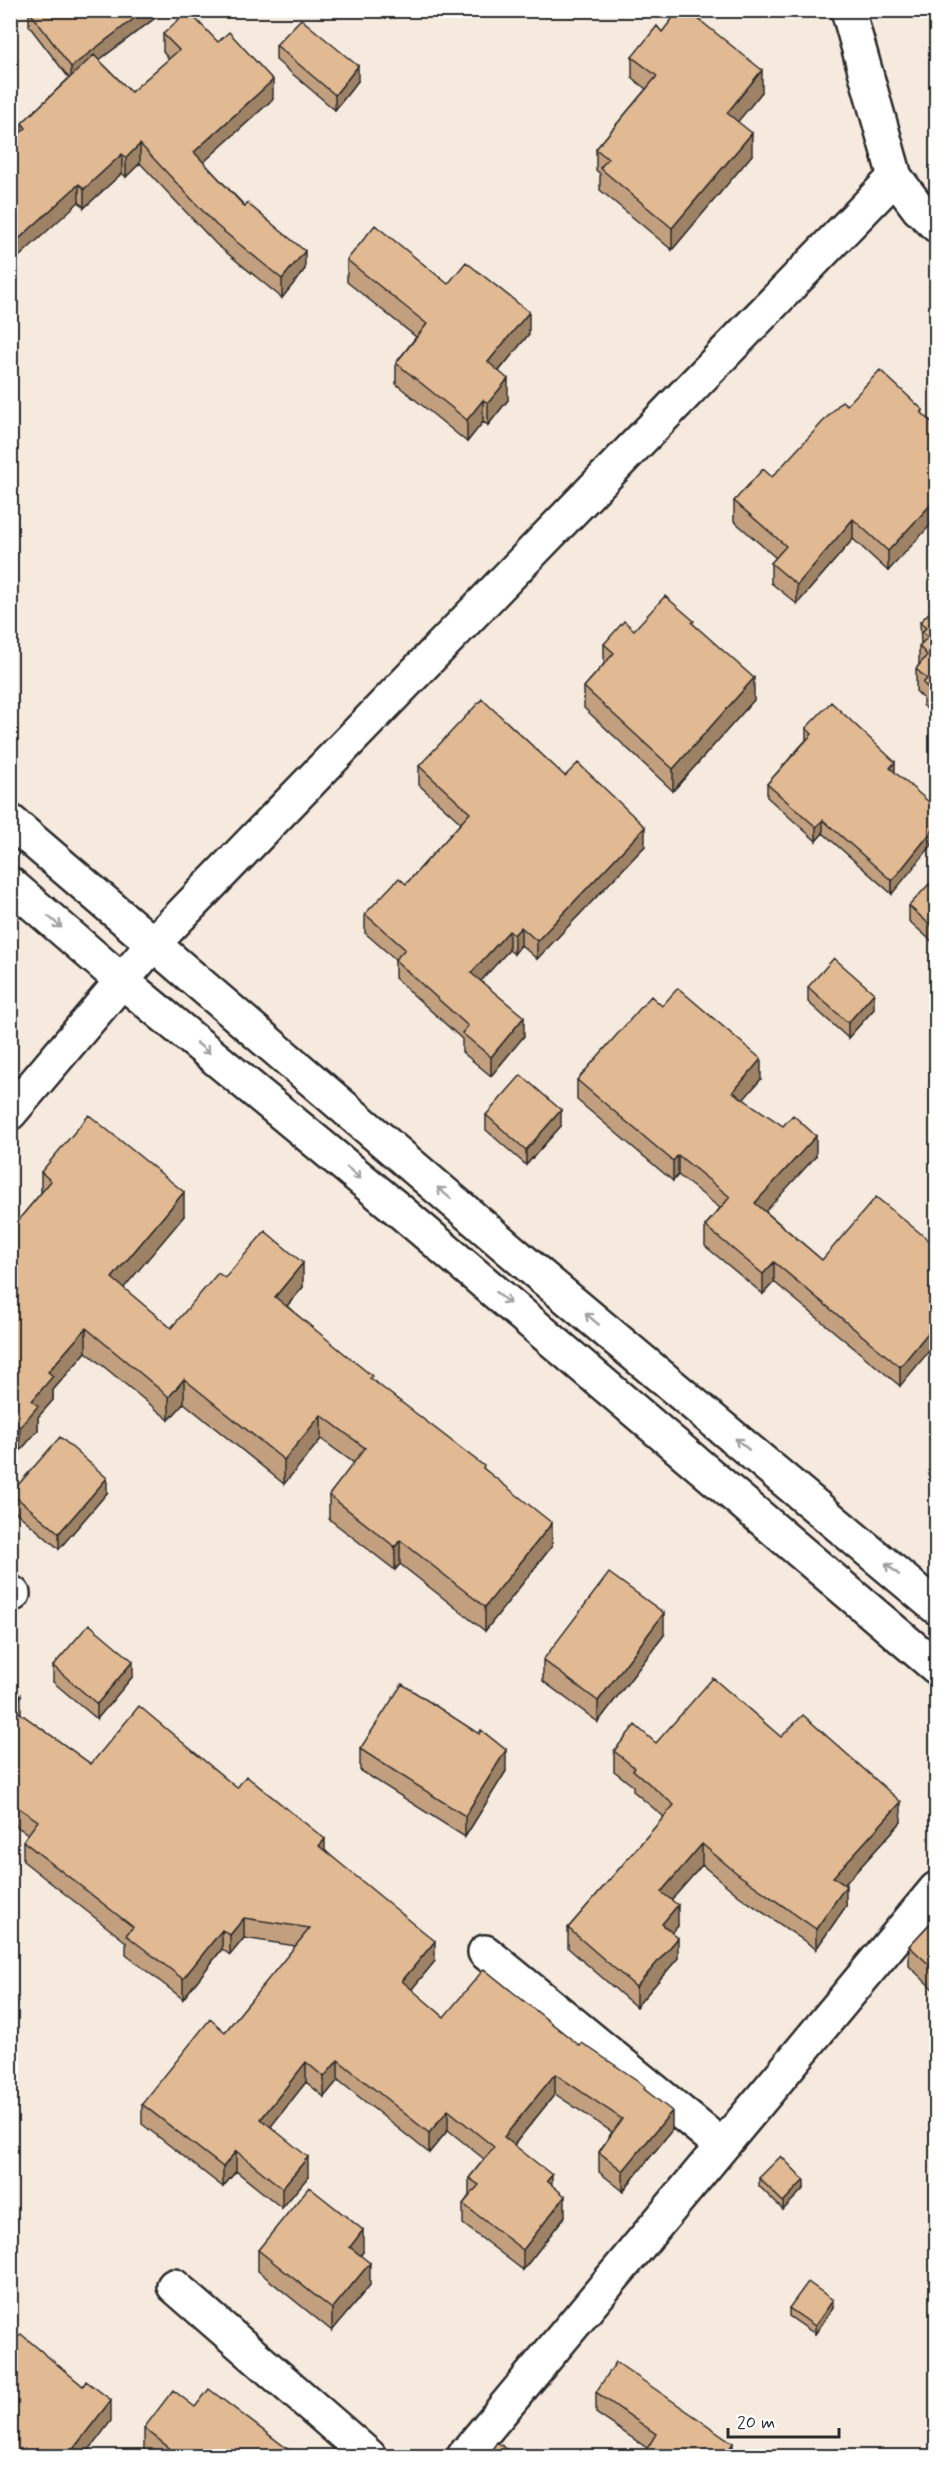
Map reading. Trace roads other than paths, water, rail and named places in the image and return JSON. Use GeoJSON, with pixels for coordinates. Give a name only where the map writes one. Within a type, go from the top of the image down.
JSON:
{"type":"FeatureCollection","features":[{"type":"Feature","properties":{"kind":"street"},"geometry":{"type":"LineString","coordinates":[[848,10],[895,177],[919,209],[936,225]]}},
{"type":"Feature","properties":{"kind":"street"},"geometry":{"type":"LineString","coordinates":[[10,1113],[154,944],[895,177]]}},
{"type":"Feature","properties":{"kind":"street"},"geometry":{"type":"LineString","coordinates":[[10,821],[529,1266],[936,1607]]}},
{"type":"Feature","properties":{"kind":"street"},"geometry":{"type":"LineString","coordinates":[[10,884],[122,981],[400,1211],[936,1667]]}},
{"type":"Feature","properties":{"kind":"street"},"geometry":{"type":"LineString","coordinates":[[464,2457],[936,1889]]}},
{"type":"Feature","properties":{"kind":"street"},"geometry":{"type":"LineString","coordinates":[[485,1952],[722,2146]]}},
{"type":"Feature","properties":{"kind":"street"},"geometry":{"type":"LineString","coordinates":[[174,2286],[369,2457]]}}]}
